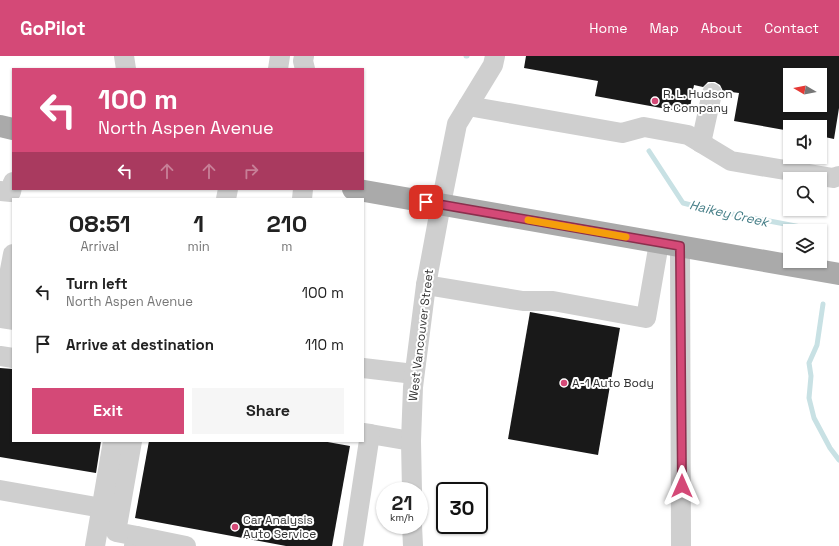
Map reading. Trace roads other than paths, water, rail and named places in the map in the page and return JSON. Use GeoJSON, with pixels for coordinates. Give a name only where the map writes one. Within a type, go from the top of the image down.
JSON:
{"type":"FeatureCollection","features":[{"type":"Feature","properties":{"kind":"main road"},"geometry":{"type":"LineString","coordinates":[[0,126],[12,129]]}},
{"type":"Feature","properties":{"kind":"main road"},"geometry":{"type":"LineString","coordinates":[[359,190],[839,274]]}},
{"type":"Feature","properties":{"kind":"street"},"geometry":{"type":"LineString","coordinates":[[124,56],[126,68]]}},
{"type":"Feature","properties":{"kind":"street"},"geometry":{"type":"LineString","coordinates":[[278,68],[280,56]]}},
{"type":"Feature","properties":{"kind":"street"},"geometry":{"type":"LineString","coordinates":[[304,56],[303,61],[305,68]]}},
{"type":"Feature","properties":{"kind":"street","name":"West Vancouver Street"},"geometry":{"type":"LineString","coordinates":[[412,482],[411,441],[413,381],[426,285],[440,204],[457,124],[493,65],[495,56]]}},
{"type":"Feature","properties":{"kind":"street"},"geometry":{"type":"LineString","coordinates":[[701,143],[712,93]]}},
{"type":"Feature","properties":{"kind":"street"},"geometry":{"type":"LineString","coordinates":[[468,106],[622,133],[644,127],[688,135],[731,161],[833,178],[839,176]]}},
{"type":"Feature","properties":{"kind":"street"},"geometry":{"type":"LineString","coordinates":[[426,285],[522,301],[552,301],[646,318],[669,245]]}},
{"type":"Feature","properties":{"kind":"street"},"geometry":{"type":"LineString","coordinates":[[669,245],[681,546]]}},
{"type":"Feature","properties":{"kind":"street"},"geometry":{"type":"LineString","coordinates":[[12,259],[1,318],[12,320]]}},
{"type":"Feature","properties":{"kind":"street"},"geometry":{"type":"LineString","coordinates":[[0,356],[12,358]]}},
{"type":"Feature","properties":{"kind":"street"},"geometry":{"type":"LineString","coordinates":[[364,368],[413,381]]}},
{"type":"Feature","properties":{"kind":"street"},"geometry":{"type":"LineString","coordinates":[[364,381],[413,381]]}},
{"type":"Feature","properties":{"kind":"street"},"geometry":{"type":"LineString","coordinates":[[353,546],[366,434],[411,441]]}},
{"type":"Feature","properties":{"kind":"street"},"geometry":{"type":"LineString","coordinates":[[95,546],[113,442]]}},
{"type":"Feature","properties":{"kind":"street"},"geometry":{"type":"LineString","coordinates":[[132,442],[116,532],[135,541],[186,546]]}},
{"type":"Feature","properties":{"kind":"street"},"geometry":{"type":"LineString","coordinates":[[0,490],[102,508]]}},
{"type":"Feature","properties":{"kind":"street"},"geometry":{"type":"LineString","coordinates":[[412,534],[413,546]]}},
{"type":"Feature","properties":{"kind":"waterway","name":"Haikey Creek"},"geometry":{"type":"LineString","coordinates":[[649,151],[683,203],[711,210],[785,224]]}},
{"type":"Feature","properties":{"kind":"waterway","name":"Haikey Creek"},"geometry":{"type":"LineString","coordinates":[[823,304],[817,345],[809,363],[811,376],[809,398],[814,418],[830,448],[839,460]]}},
{"type":"Feature","properties":{"kind":"place","name":"R. L. Hudson & Company"},"geometry":{"type":"Point","coordinates":[655,101]}},
{"type":"Feature","properties":{"kind":"place","name":"A-1 Auto Body"},"geometry":{"type":"Point","coordinates":[564,383]}},
{"type":"Feature","properties":{"kind":"place","name":"Car Analysis Auto Service"},"geometry":{"type":"Point","coordinates":[235,527]}}]}
